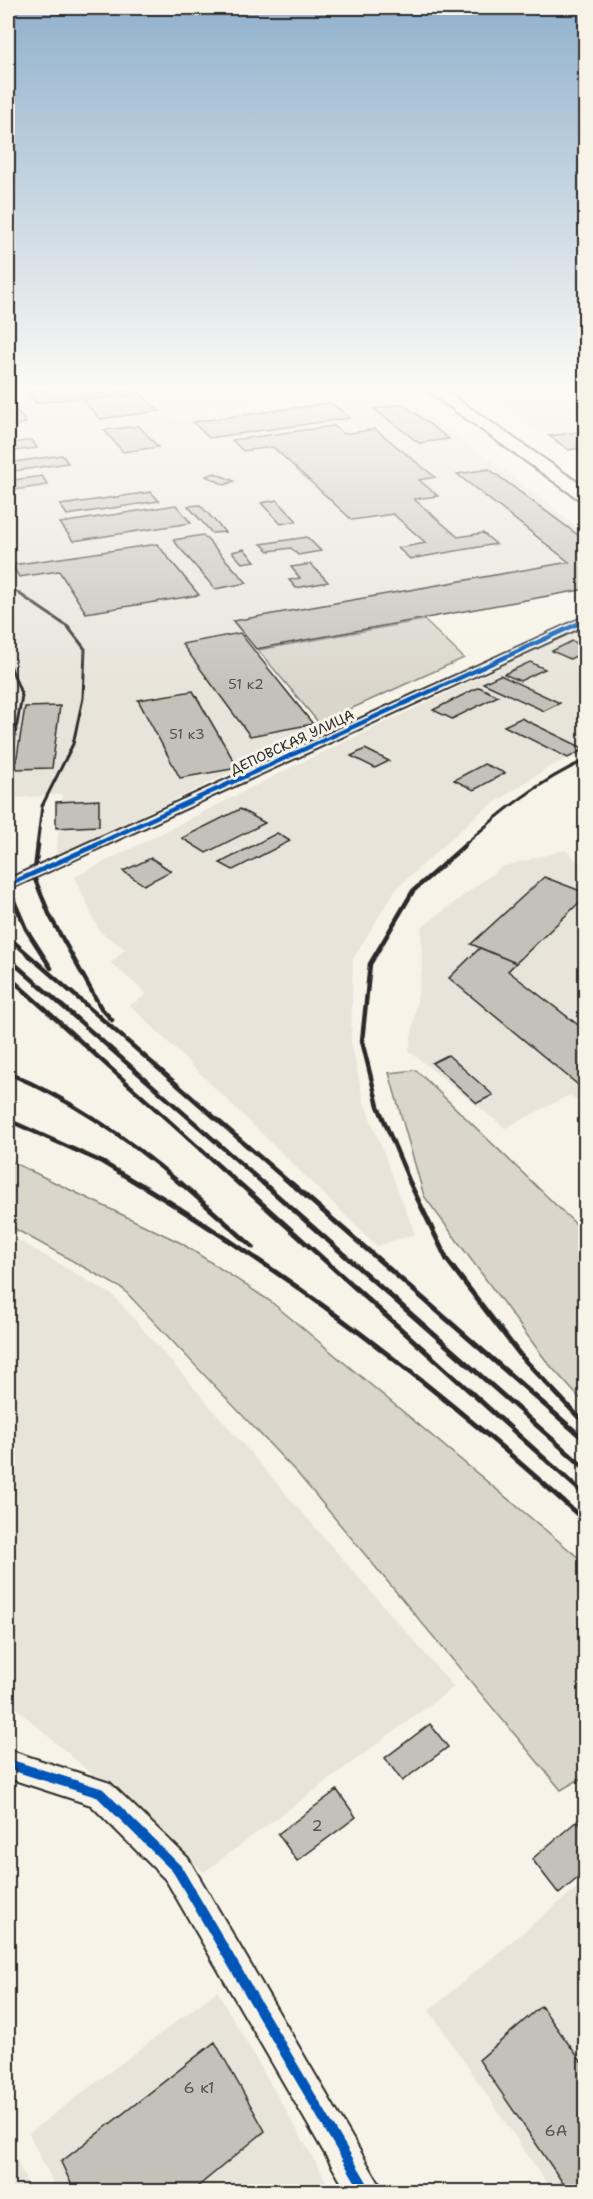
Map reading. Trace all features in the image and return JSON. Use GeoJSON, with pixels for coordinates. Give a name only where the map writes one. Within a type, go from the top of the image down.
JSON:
{"type":"FeatureCollection","features":[{"type":"Feature","properties":{"kind":"street","name":"ДЕПОВСКАЯ УЛИЦА"},"geometry":{"type":"LineString","coordinates":[[8,885],[585,620]]}},
{"type":"Feature","properties":{"kind":"street"},"geometry":{"type":"LineString","coordinates":[[8,1764],[100,1793],[177,1869],[367,2192]]}},
{"type":"Feature","properties":{"kind":"shaded area"},"geometry":{"type":"Polygon","coordinates":[[[8,488],[527,488],[585,534],[585,566],[239,631],[312,734],[56,856],[62,794],[8,799],[8,488]]]}},
{"type":"Feature","properties":{"kind":"shaded area"},"geometry":{"type":"Polygon","coordinates":[[[424,620],[464,658],[319,723],[258,650],[424,620]]]}},
{"type":"Feature","properties":{"kind":"shaded area"},"geometry":{"type":"Polygon","coordinates":[[[585,627],[585,751],[549,767],[479,813],[395,890],[353,959],[351,1042],[364,1102],[415,1234],[377,1246],[130,1005],[147,994],[111,963],[125,949],[99,931],[75,877],[294,766],[585,627]]]}},
{"type":"Feature","properties":{"kind":"shaded area"},"geometry":{"type":"Polygon","coordinates":[[[565,850],[585,868],[585,1107],[570,1095],[505,1128],[409,1051],[422,969],[421,928],[501,867],[565,850]]]}},
{"type":"Feature","properties":{"kind":"shaded area"},"geometry":{"type":"Polygon","coordinates":[[[416,1070],[585,1233],[585,1404],[547,1362],[424,1196],[389,1073],[416,1070]]]}},
{"type":"Feature","properties":{"kind":"shaded area"},"geometry":{"type":"Polygon","coordinates":[[[8,1160],[181,1243],[270,1301],[585,1563],[585,1776],[561,1790],[298,1474],[123,1289],[8,1225],[8,1160]]]}},
{"type":"Feature","properties":{"kind":"shaded area"},"geometry":{"type":"Polygon","coordinates":[[[8,1234],[114,1296],[454,1687],[204,1872],[8,1701],[8,1234]]]}},
{"type":"Feature","properties":{"kind":"shaded area"},"geometry":{"type":"Polygon","coordinates":[[[585,1881],[585,2191],[552,2191],[429,2010],[585,1881]]]}},
{"type":"Feature","properties":{"kind":"shaded area"},"geometry":{"type":"Polygon","coordinates":[[[217,1991],[332,2191],[57,2191],[29,2133],[217,1991]]]}},
{"type":"Feature","properties":{"kind":"shaded area"},"geometry":{"type":"Polygon","coordinates":[[[8,2142],[31,2191],[8,2191],[8,2142]]]}},
{"type":"Feature","properties":{"kind":"building"},"geometry":{"type":"Polygon","coordinates":[[[8,488],[31,488],[8,491],[8,488]]]}},
{"type":"Feature","properties":{"kind":"building"},"geometry":{"type":"Polygon","coordinates":[[[317,488],[428,488],[438,496],[414,499],[458,537],[483,533],[496,544],[410,559],[398,548],[426,543],[393,514],[352,520],[317,488]]]}},
{"type":"Feature","properties":{"kind":"building"},"geometry":{"type":"Polygon","coordinates":[[[474,488],[514,488],[586,541],[586,589],[256,649],[233,621],[569,562],[474,488]]]}},
{"type":"Feature","properties":{"kind":"building"},"geometry":{"type":"Polygon","coordinates":[[[151,492],[159,501],[67,515],[60,505],[151,492]]]}},
{"type":"Feature","properties":{"kind":"building"},"geometry":{"type":"Polygon","coordinates":[[[277,500],[297,521],[281,524],[261,503],[277,500]]]}},
{"type":"Feature","properties":{"kind":"building"},"geometry":{"type":"Polygon","coordinates":[[[176,505],[191,523],[73,541],[60,523],[176,505]]]}},
{"type":"Feature","properties":{"kind":"building"},"geometry":{"type":"Polygon","coordinates":[[[200,505],[225,532],[212,533],[188,506],[200,505]]]}},
{"type":"Feature","properties":{"kind":"building"},"geometry":{"type":"Polygon","coordinates":[[[203,535],[247,583],[215,589],[173,540],[203,535]]]}},
{"type":"Feature","properties":{"kind":"building"},"geometry":{"type":"Polygon","coordinates":[[[307,537],[321,551],[298,555],[291,548],[269,551],[261,544],[307,537]]]}},
{"type":"Feature","properties":{"kind":"building"},"geometry":{"type":"Polygon","coordinates":[[[157,544],[199,595],[86,613],[59,571],[19,577],[12,565],[157,544]]]}},
{"type":"Feature","properties":{"kind":"building"},"geometry":{"type":"Polygon","coordinates":[[[244,549],[255,561],[242,563],[232,552],[244,549]]]}},
{"type":"Feature","properties":{"kind":"building"},"geometry":{"type":"Polygon","coordinates":[[[311,564],[328,582],[296,588],[289,580],[300,578],[291,567],[311,564]]]}},
{"type":"Feature","properties":{"kind":"building"},"geometry":{"type":"Polygon","coordinates":[[[240,633],[313,724],[250,736],[182,644],[240,633]]]}},
{"type":"Feature","properties":{"kind":"building"},"geometry":{"type":"Polygon","coordinates":[[[572,641],[586,647],[586,651],[570,659],[552,651],[572,641]]]}},
{"type":"Feature","properties":{"kind":"building"},"geometry":{"type":"Polygon","coordinates":[[[530,662],[545,669],[520,681],[504,674],[530,662]]]}},
{"type":"Feature","properties":{"kind":"building"},"geometry":{"type":"Polygon","coordinates":[[[500,675],[560,703],[544,711],[483,683],[500,675]]]}},
{"type":"Feature","properties":{"kind":"building"},"geometry":{"type":"Polygon","coordinates":[[[479,687],[498,696],[452,719],[433,710],[479,687]]]}},
{"type":"Feature","properties":{"kind":"building"},"geometry":{"type":"Polygon","coordinates":[[[193,691],[238,768],[180,778],[138,700],[193,691]]]}},
{"type":"Feature","properties":{"kind":"building"},"geometry":{"type":"Polygon","coordinates":[[[60,706],[52,768],[15,769],[25,707],[60,706]]]}},
{"type":"Feature","properties":{"kind":"building"},"geometry":{"type":"Polygon","coordinates":[[[521,718],[585,749],[568,758],[504,726],[521,718]]]}},
{"type":"Feature","properties":{"kind":"building"},"geometry":{"type":"Polygon","coordinates":[[[365,749],[389,761],[375,768],[351,756],[365,749]]]}},
{"type":"Feature","properties":{"kind":"building"},"geometry":{"type":"Polygon","coordinates":[[[484,764],[505,773],[474,790],[454,780],[484,764]]]}},
{"type":"Feature","properties":{"kind":"building"},"geometry":{"type":"Polygon","coordinates":[[[99,800],[99,826],[56,828],[56,802],[99,800]]]}},
{"type":"Feature","properties":{"kind":"building"},"geometry":{"type":"Polygon","coordinates":[[[240,809],[265,823],[206,853],[182,838],[240,809]]]}},
{"type":"Feature","properties":{"kind":"building"},"geometry":{"type":"Polygon","coordinates":[[[277,833],[290,841],[233,870],[220,863],[277,833]]]}},
{"type":"Feature","properties":{"kind":"building"},"geometry":{"type":"Polygon","coordinates":[[[151,858],[171,871],[144,885],[123,871],[151,858]]]}},
{"type":"Feature","properties":{"kind":"building"},"geometry":{"type":"Polygon","coordinates":[[[544,877],[586,893],[586,896],[516,963],[471,944],[544,877]]]}},
{"type":"Feature","properties":{"kind":"building"},"geometry":{"type":"Polygon","coordinates":[[[480,948],[516,963],[508,971],[586,1031],[586,1088],[583,1089],[449,978],[480,948]]]}},
{"type":"Feature","properties":{"kind":"building"},"geometry":{"type":"Polygon","coordinates":[[[448,1055],[493,1095],[477,1103],[432,1063],[448,1055]]]}},
{"type":"Feature","properties":{"kind":"building"},"geometry":{"type":"Polygon","coordinates":[[[430,1724],[448,1747],[402,1781],[385,1758],[430,1724]]]}},
{"type":"Feature","properties":{"kind":"building"},"geometry":{"type":"Polygon","coordinates":[[[337,1790],[356,1817],[297,1861],[278,1834],[337,1790]]]}},
{"type":"Feature","properties":{"kind":"building"},"geometry":{"type":"Polygon","coordinates":[[[578,1820],[586,1830],[586,1871],[559,1894],[532,1859],[578,1820]]]}},
{"type":"Feature","properties":{"kind":"building"},"geometry":{"type":"Polygon","coordinates":[[[541,2006],[586,2068],[586,2192],[569,2192],[479,2060],[541,2006]]]}},
{"type":"Feature","properties":{"kind":"building"},"geometry":{"type":"Polygon","coordinates":[[[215,2042],[265,2131],[191,2192],[75,2192],[61,2162],[215,2042]]]}},
{"type":"Feature","properties":{"kind":"railway"},"geometry":{"type":"LineString","coordinates":[[8,586],[68,627],[85,649],[83,698],[73,744],[42,806],[37,846]]}},
{"type":"Feature","properties":{"kind":"railway"},"geometry":{"type":"LineString","coordinates":[[8,660],[22,696],[8,774]]}},
{"type":"Feature","properties":{"kind":"railway"},"geometry":{"type":"LineString","coordinates":[[463,846],[521,798],[553,777],[586,760]]}},
{"type":"Feature","properties":{"kind":"railway"},"geometry":{"type":"LineString","coordinates":[[38,845],[34,877],[50,916],[101,1008],[112,1020]]}},
{"type":"Feature","properties":{"kind":"railway"},"geometry":{"type":"LineString","coordinates":[[411,1185],[378,1106],[362,1041],[370,964],[413,891],[465,845]]}},
{"type":"Feature","properties":{"kind":"railway"},"geometry":{"type":"LineString","coordinates":[[8,887],[26,929],[51,968]]}},
{"type":"Feature","properties":{"kind":"railway"},"geometry":{"type":"LineString","coordinates":[[8,937],[292,1185]]}},
{"type":"Feature","properties":{"kind":"railway"},"geometry":{"type":"LineString","coordinates":[[8,958],[265,1185]]}},
{"type":"Feature","properties":{"kind":"railway"},"geometry":{"type":"LineString","coordinates":[[8,976],[240,1185]]}},
{"type":"Feature","properties":{"kind":"railway"},"geometry":{"type":"LineString","coordinates":[[8,1073],[55,1095],[100,1122],[182,1185]]}},
{"type":"Feature","properties":{"kind":"railway"},"geometry":{"type":"LineString","coordinates":[[8,1120],[102,1162],[140,1185]]}},
{"type":"Feature","properties":{"kind":"railway"},"geometry":{"type":"LineString","coordinates":[[138,1183],[256,1259],[371,1341],[481,1429],[586,1522]]}},
{"type":"Feature","properties":{"kind":"railway"},"geometry":{"type":"LineString","coordinates":[[181,1183],[253,1247]]}},
{"type":"Feature","properties":{"kind":"railway"},"geometry":{"type":"LineString","coordinates":[[239,1183],[586,1496]]}},
{"type":"Feature","properties":{"kind":"railway"},"geometry":{"type":"LineString","coordinates":[[263,1183],[586,1469]]}},
{"type":"Feature","properties":{"kind":"railway"},"geometry":{"type":"LineString","coordinates":[[291,1183],[586,1441]]}},
{"type":"Feature","properties":{"kind":"railway"},"geometry":{"type":"LineString","coordinates":[[410,1183],[447,1260],[521,1356],[586,1425]]}},
{"type":"Feature","properties":{"kind":"cycle path"},"geometry":{"type":"LineString","coordinates":[[8,885],[586,620]]}},
{"type":"Feature","properties":{"kind":"cycle path"},"geometry":{"type":"LineString","coordinates":[[8,1764],[100,1793],[177,1869],[367,2192]]}}]}
